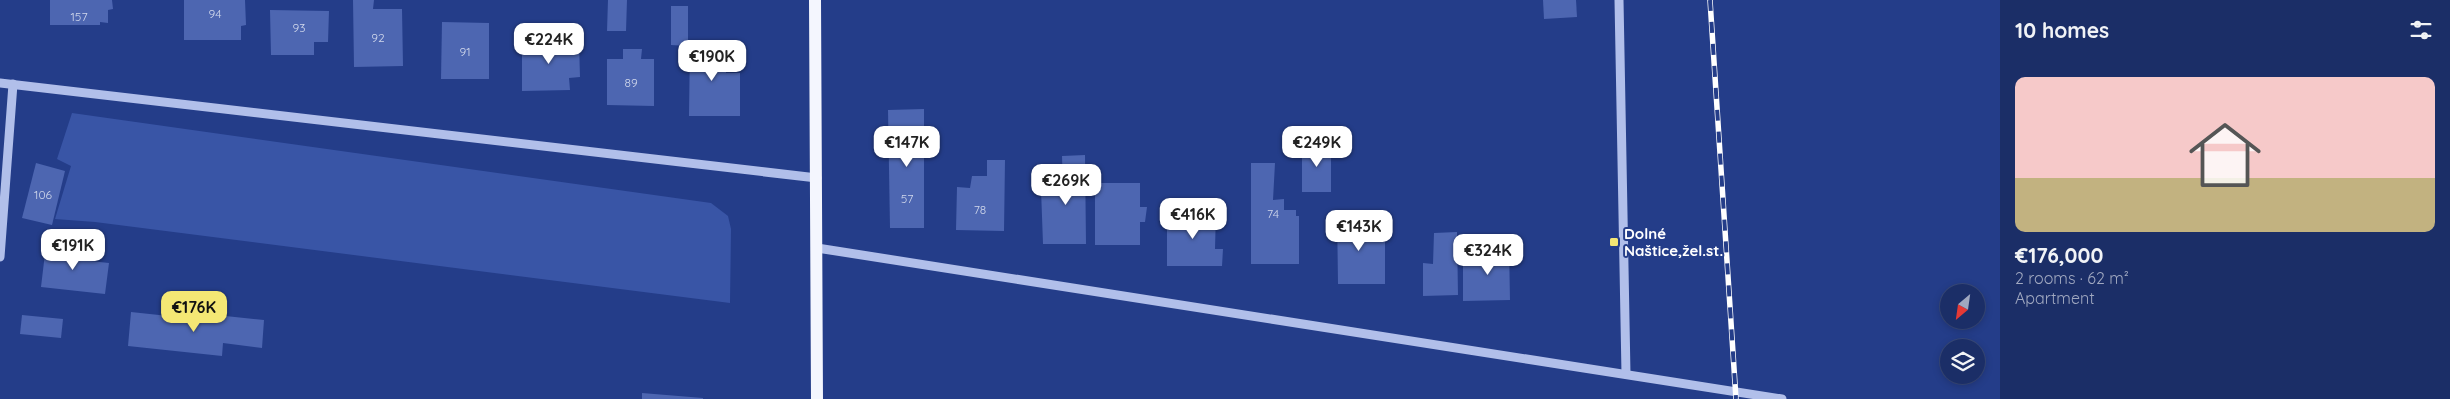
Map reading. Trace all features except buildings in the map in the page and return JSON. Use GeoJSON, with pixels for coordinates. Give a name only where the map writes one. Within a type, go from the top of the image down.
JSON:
{"type":"FeatureCollection","features":[{"type":"Feature","properties":{"kind":"main road"},"geometry":{"type":"LineString","coordinates":[[816,0],[818,399]]}},
{"type":"Feature","properties":{"kind":"street"},"geometry":{"type":"LineString","coordinates":[[1619,0],[1626,374]]}},
{"type":"Feature","properties":{"kind":"street"},"geometry":{"type":"LineString","coordinates":[[0,82],[817,178]]}},
{"type":"Feature","properties":{"kind":"street"},"geometry":{"type":"LineString","coordinates":[[0,257],[13,84]]}},
{"type":"Feature","properties":{"kind":"street"},"geometry":{"type":"LineString","coordinates":[[817,248],[1782,399]]}},
{"type":"Feature","properties":{"kind":"shaded area"},"geometry":{"type":"Polygon","coordinates":[[[72,113],[711,203],[728,216],[731,229],[730,303],[95,222],[55,219],[71,166],[57,159],[72,113]]]}},
{"type":"Feature","properties":{"kind":"railway"},"geometry":{"type":"LineString","coordinates":[[1710,0],[1736,399]]}},
{"type":"Feature","properties":{"kind":"place","name":"Dolné Naštice,žel.st."},"geometry":{"type":"Point","coordinates":[1614,242]}}]}
